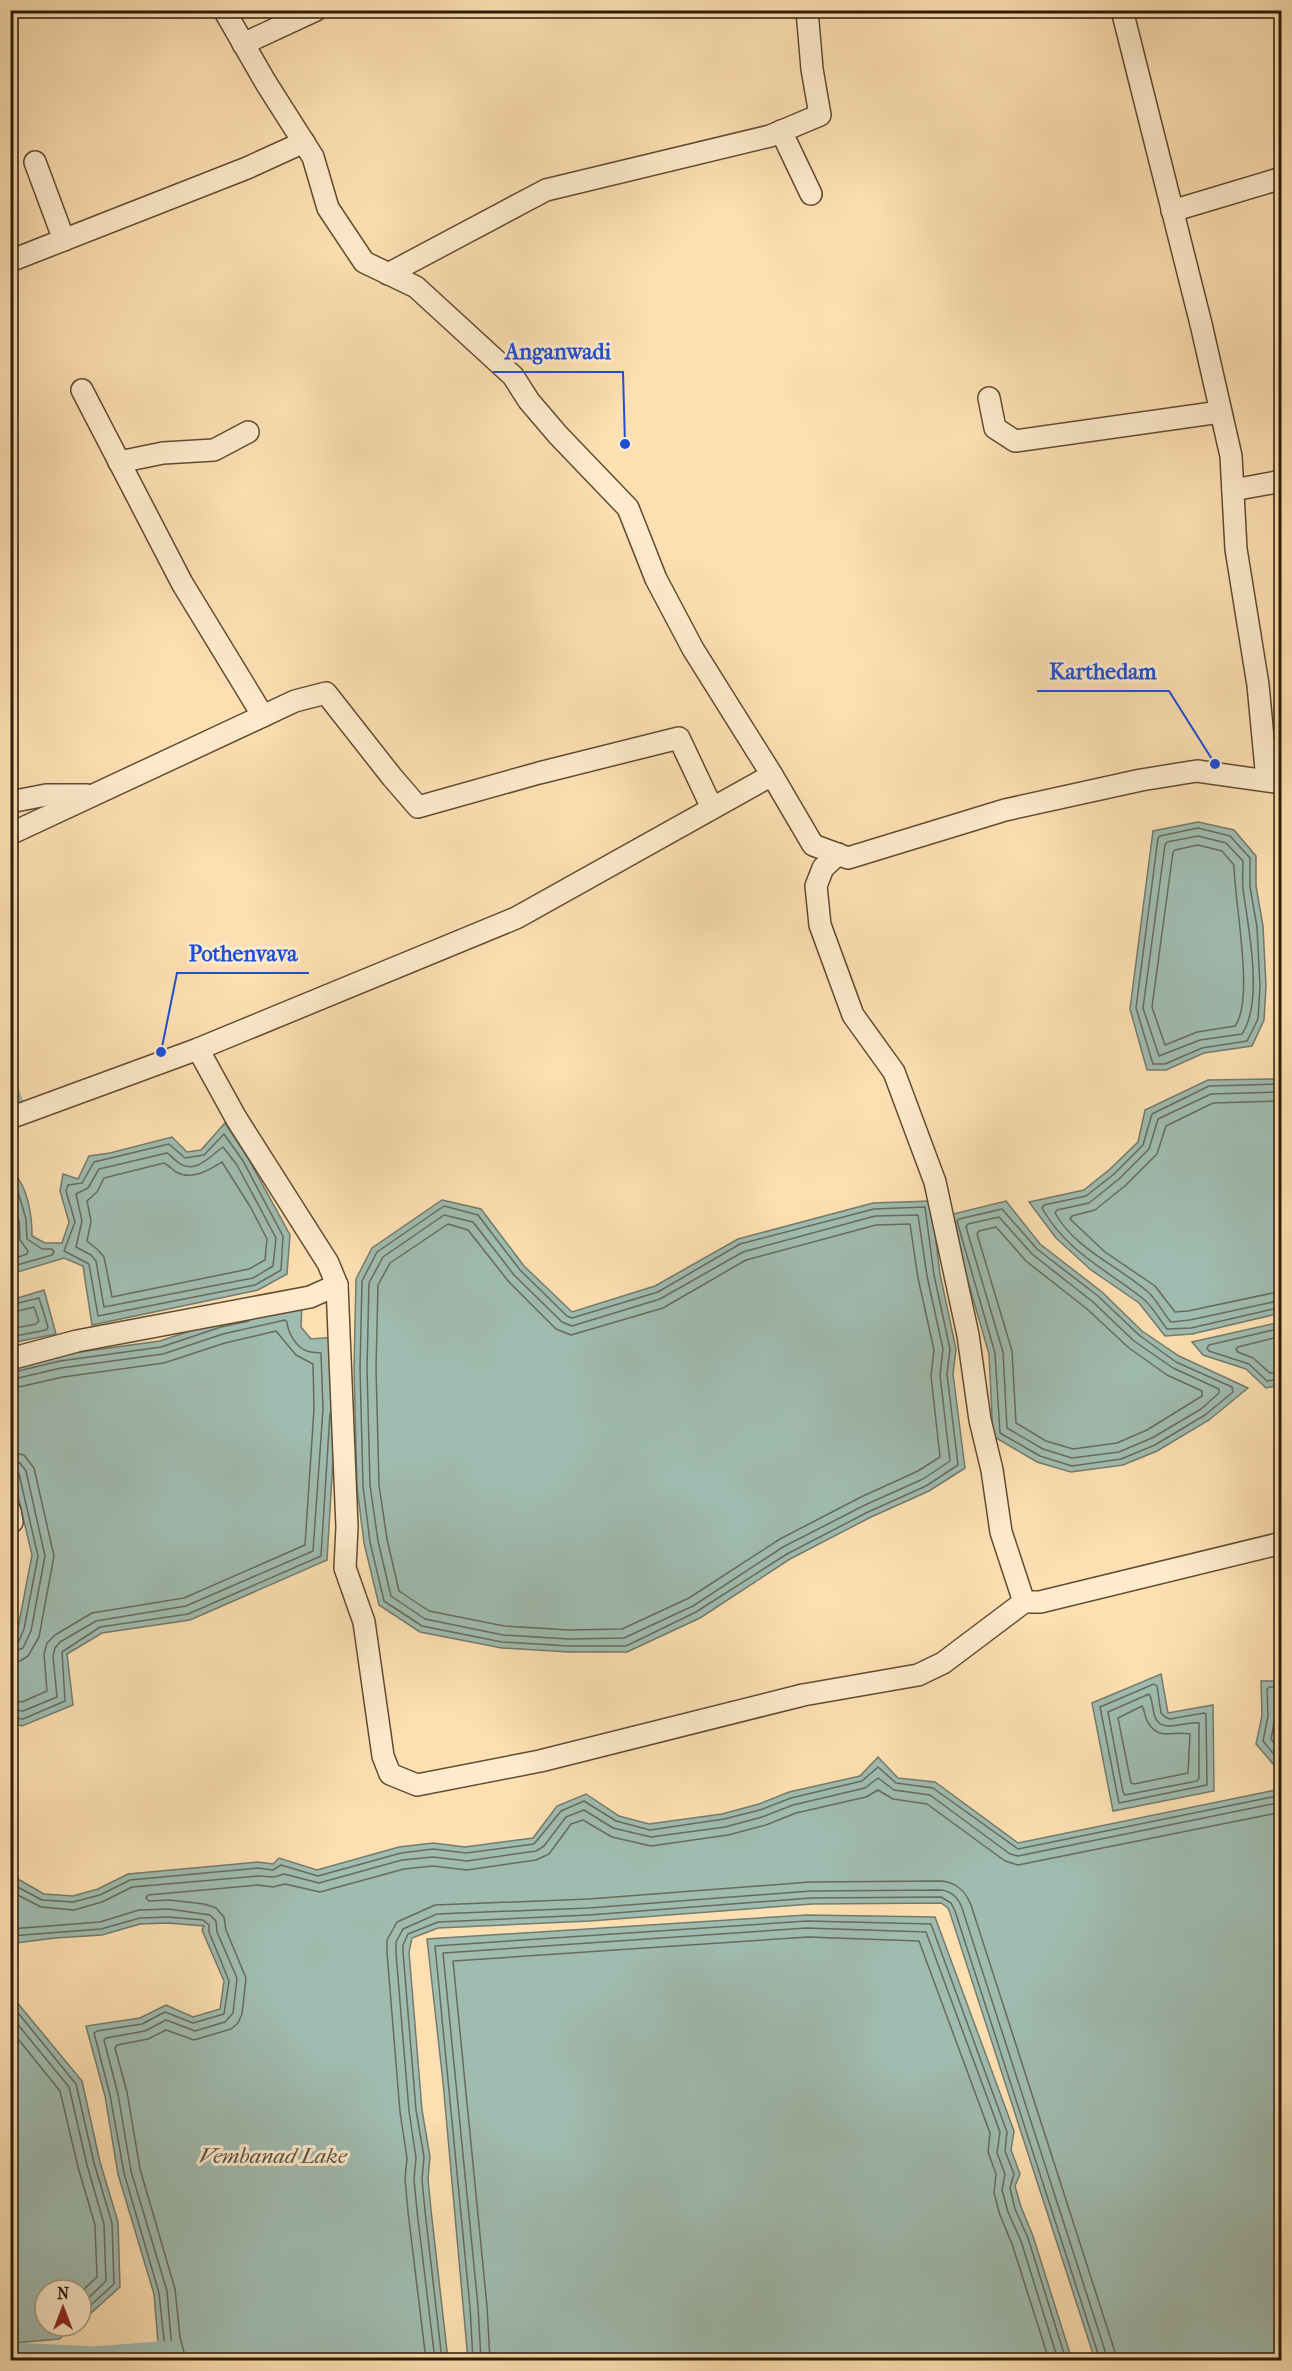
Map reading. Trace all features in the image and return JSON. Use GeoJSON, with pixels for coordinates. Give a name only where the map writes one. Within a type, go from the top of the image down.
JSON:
{"type":"FeatureCollection","features":[{"type":"Feature","properties":{"kind":"street"},"geometry":{"type":"LineString","coordinates":[[224,10],[313,157],[328,208],[364,262],[417,287],[513,376],[529,401],[558,435],[628,508],[656,579],[693,649],[813,844],[848,858],[1005,810],[1141,780],[1197,771],[1274,781],[1236,549],[1231,456],[1201,324],[1122,10]]}},
{"type":"Feature","properties":{"kind":"street"},"geometry":{"type":"LineString","coordinates":[[243,44],[316,10]]}},
{"type":"Feature","properties":{"kind":"street"},"geometry":{"type":"LineString","coordinates":[[388,274],[546,190],[770,136],[820,115],[812,69],[807,10]]}},
{"type":"Feature","properties":{"kind":"street"},"geometry":{"type":"LineString","coordinates":[[781,131],[810,194]]}},
{"type":"Feature","properties":{"kind":"street"},"geometry":{"type":"LineString","coordinates":[[10,261],[247,168],[304,142]]}},
{"type":"Feature","properties":{"kind":"street"},"geometry":{"type":"LineString","coordinates":[[35,162],[64,240]]}},
{"type":"Feature","properties":{"kind":"street"},"geometry":{"type":"LineString","coordinates":[[1172,211],[1281,178]]}},
{"type":"Feature","properties":{"kind":"street"},"geometry":{"type":"LineString","coordinates":[[82,390],[182,583],[263,716]]}},
{"type":"Feature","properties":{"kind":"street"},"geometry":{"type":"LineString","coordinates":[[989,398],[995,428],[1015,441],[1220,412]]}},
{"type":"Feature","properties":{"kind":"street"},"geometry":{"type":"LineString","coordinates":[[119,462],[163,453],[214,450],[248,432]]}},
{"type":"Feature","properties":{"kind":"street"},"geometry":{"type":"LineString","coordinates":[[1233,490],[1281,481]]}},
{"type":"Feature","properties":{"kind":"street"},"geometry":{"type":"LineString","coordinates":[[10,834],[295,701],[326,693],[418,807],[539,773],[679,738],[712,808]]}},
{"type":"Feature","properties":{"kind":"street"},"geometry":{"type":"LineString","coordinates":[[10,1118],[198,1049],[516,918],[772,775]]}},
{"type":"Feature","properties":{"kind":"street"},"geometry":{"type":"LineString","coordinates":[[10,802],[46,795],[94,795]]}},
{"type":"Feature","properties":{"kind":"street"},"geometry":{"type":"LineString","coordinates":[[838,854],[823,868],[816,886],[820,925],[853,1015],[894,1072],[935,1182],[968,1335],[980,1420],[992,1470],[1001,1532],[1024,1602]]}},
{"type":"Feature","properties":{"kind":"street"},"geometry":{"type":"LineString","coordinates":[[198,1049],[236,1118],[328,1263],[338,1286],[346,1527],[345,1568],[364,1622],[383,1756],[390,1774],[417,1785],[540,1761],[803,1695],[918,1675],[943,1663],[1024,1602],[1040,1602],[1281,1543]]}},
{"type":"Feature","properties":{"kind":"street"},"geometry":{"type":"LineString","coordinates":[[10,1359],[77,1341],[310,1297],[338,1286]]}},
{"type":"Feature","properties":{"kind":"water"},"geometry":{"type":"Polygon","coordinates":[[[1198,822],[1234,830],[1256,856],[1256,886],[1263,926],[1266,986],[1264,1020],[1252,1046],[1204,1053],[1166,1070],[1147,1070],[1130,1009],[1153,831],[1198,822]]]}},
{"type":"Feature","properties":{"kind":"water"},"geometry":{"type":"Polygon","coordinates":[[[1281,1079],[1281,1313],[1192,1334],[1165,1336],[1139,1303],[1091,1270],[1056,1238],[1029,1202],[1084,1190],[1138,1142],[1145,1110],[1208,1080],[1281,1079]]]}},
{"type":"Feature","properties":{"kind":"water"},"geometry":{"type":"Polygon","coordinates":[[[225,1123],[248,1158],[290,1235],[287,1274],[258,1290],[92,1325],[83,1266],[64,1258],[11,1274],[11,1171],[25,1192],[30,1210],[32,1236],[45,1243],[62,1243],[69,1222],[60,1191],[63,1174],[78,1179],[89,1156],[172,1137],[187,1152],[201,1150],[225,1123]]]}},
{"type":"Feature","properties":{"kind":"water"},"geometry":{"type":"Polygon","coordinates":[[[442,1200],[481,1209],[524,1266],[572,1312],[655,1286],[738,1239],[873,1203],[931,1201],[940,1274],[956,1349],[953,1374],[965,1468],[929,1491],[871,1517],[790,1559],[700,1618],[627,1652],[569,1652],[502,1648],[420,1632],[379,1605],[364,1543],[357,1487],[354,1368],[356,1279],[372,1248],[442,1200]]]}},
{"type":"Feature","properties":{"kind":"water"},"geometry":{"type":"Polygon","coordinates":[[[1006,1201],[1040,1244],[1102,1292],[1142,1331],[1179,1356],[1248,1388],[1209,1420],[1157,1451],[1123,1465],[1071,1472],[1037,1462],[993,1436],[989,1354],[949,1215],[1006,1201]]]}},
{"type":"Feature","properties":{"kind":"water"},"geometry":{"type":"Polygon","coordinates":[[[44,1290],[56,1334],[11,1343],[11,1300],[44,1290]]]}},
{"type":"Feature","properties":{"kind":"water"},"geometry":{"type":"Polygon","coordinates":[[[302,1302],[301,1327],[311,1339],[335,1337],[336,1410],[327,1560],[190,1620],[102,1633],[67,1654],[73,1705],[22,1726],[11,1722],[11,1645],[18,1628],[32,1555],[12,1471],[10,1417],[13,1403],[10,1367],[58,1355],[160,1341],[220,1321],[302,1302]]]}},
{"type":"Feature","properties":{"kind":"water"},"geometry":{"type":"Polygon","coordinates":[[[1281,1322],[1281,1385],[1266,1388],[1246,1369],[1203,1355],[1192,1342],[1281,1322]]]}},
{"type":"Feature","properties":{"kind":"water"},"geometry":{"type":"Polygon","coordinates":[[[1161,1674],[1168,1713],[1213,1705],[1214,1791],[1113,1811],[1092,1703],[1161,1674]]]}},
{"type":"Feature","properties":{"kind":"water"},"geometry":{"type":"Polygon","coordinates":[[[1261,1681],[1281,1681],[1281,1773],[1256,1744],[1262,1716],[1261,1681]]]}},
{"type":"Feature","properties":{"kind":"water","name":"Vembanad Lake"},"geometry":{"type":"Polygon","coordinates":[[[878,1757],[898,1778],[935,1782],[1018,1843],[1281,1789],[1281,2360],[1095,2360],[950,1913],[948,1908],[941,1903],[812,1904],[590,1921],[438,1928],[412,1938],[409,1952],[422,2110],[430,2157],[428,2179],[448,2360],[165,2360],[158,2342],[154,2294],[118,2174],[105,2096],[86,2026],[140,2018],[166,2005],[193,2017],[220,2009],[224,1981],[202,1930],[204,1926],[168,1923],[140,1924],[102,1935],[11,1942],[11,1875],[44,1894],[73,1896],[98,1889],[128,1874],[258,1862],[273,1864],[279,1858],[317,1870],[399,1847],[433,1843],[465,1847],[533,1838],[557,1806],[586,1794],[619,1816],[649,1824],[722,1814],[759,1804],[789,1792],[860,1776],[878,1757]]]}},
{"type":"Feature","properties":{"kind":"water"},"geometry":{"type":"Polygon","coordinates":[[[807,1915],[935,1917],[1014,2131],[1011,2150],[1020,2174],[1015,2186],[1072,2360],[468,2360],[443,2082],[427,1939],[807,1915]]]}},
{"type":"Feature","properties":{"kind":"water"},"geometry":{"type":"Polygon","coordinates":[[[10,1994],[82,2081],[100,2162],[118,2222],[120,2287],[93,2311],[93,2278],[33,2278],[33,2338],[60,2338],[10,2342],[10,1994]]]}},
{"type":"Feature","properties":{"kind":"waterway"},"geometry":{"type":"LineString","coordinates":[[10,1095],[15,1110]]}},
{"type":"Feature","properties":{"kind":"waterway"},"geometry":{"type":"LineString","coordinates":[[10,2353],[95,2357],[170,2351]]}},
{"type":"Feature","properties":{"kind":"place","name":"Anganwadi"},"geometry":{"type":"Point","coordinates":[625,444]}},
{"type":"Feature","properties":{"kind":"place","name":"Karthedam"},"geometry":{"type":"Point","coordinates":[1215,764]}},
{"type":"Feature","properties":{"kind":"place","name":"Pothenvava"},"geometry":{"type":"Point","coordinates":[161,1052]}}]}
